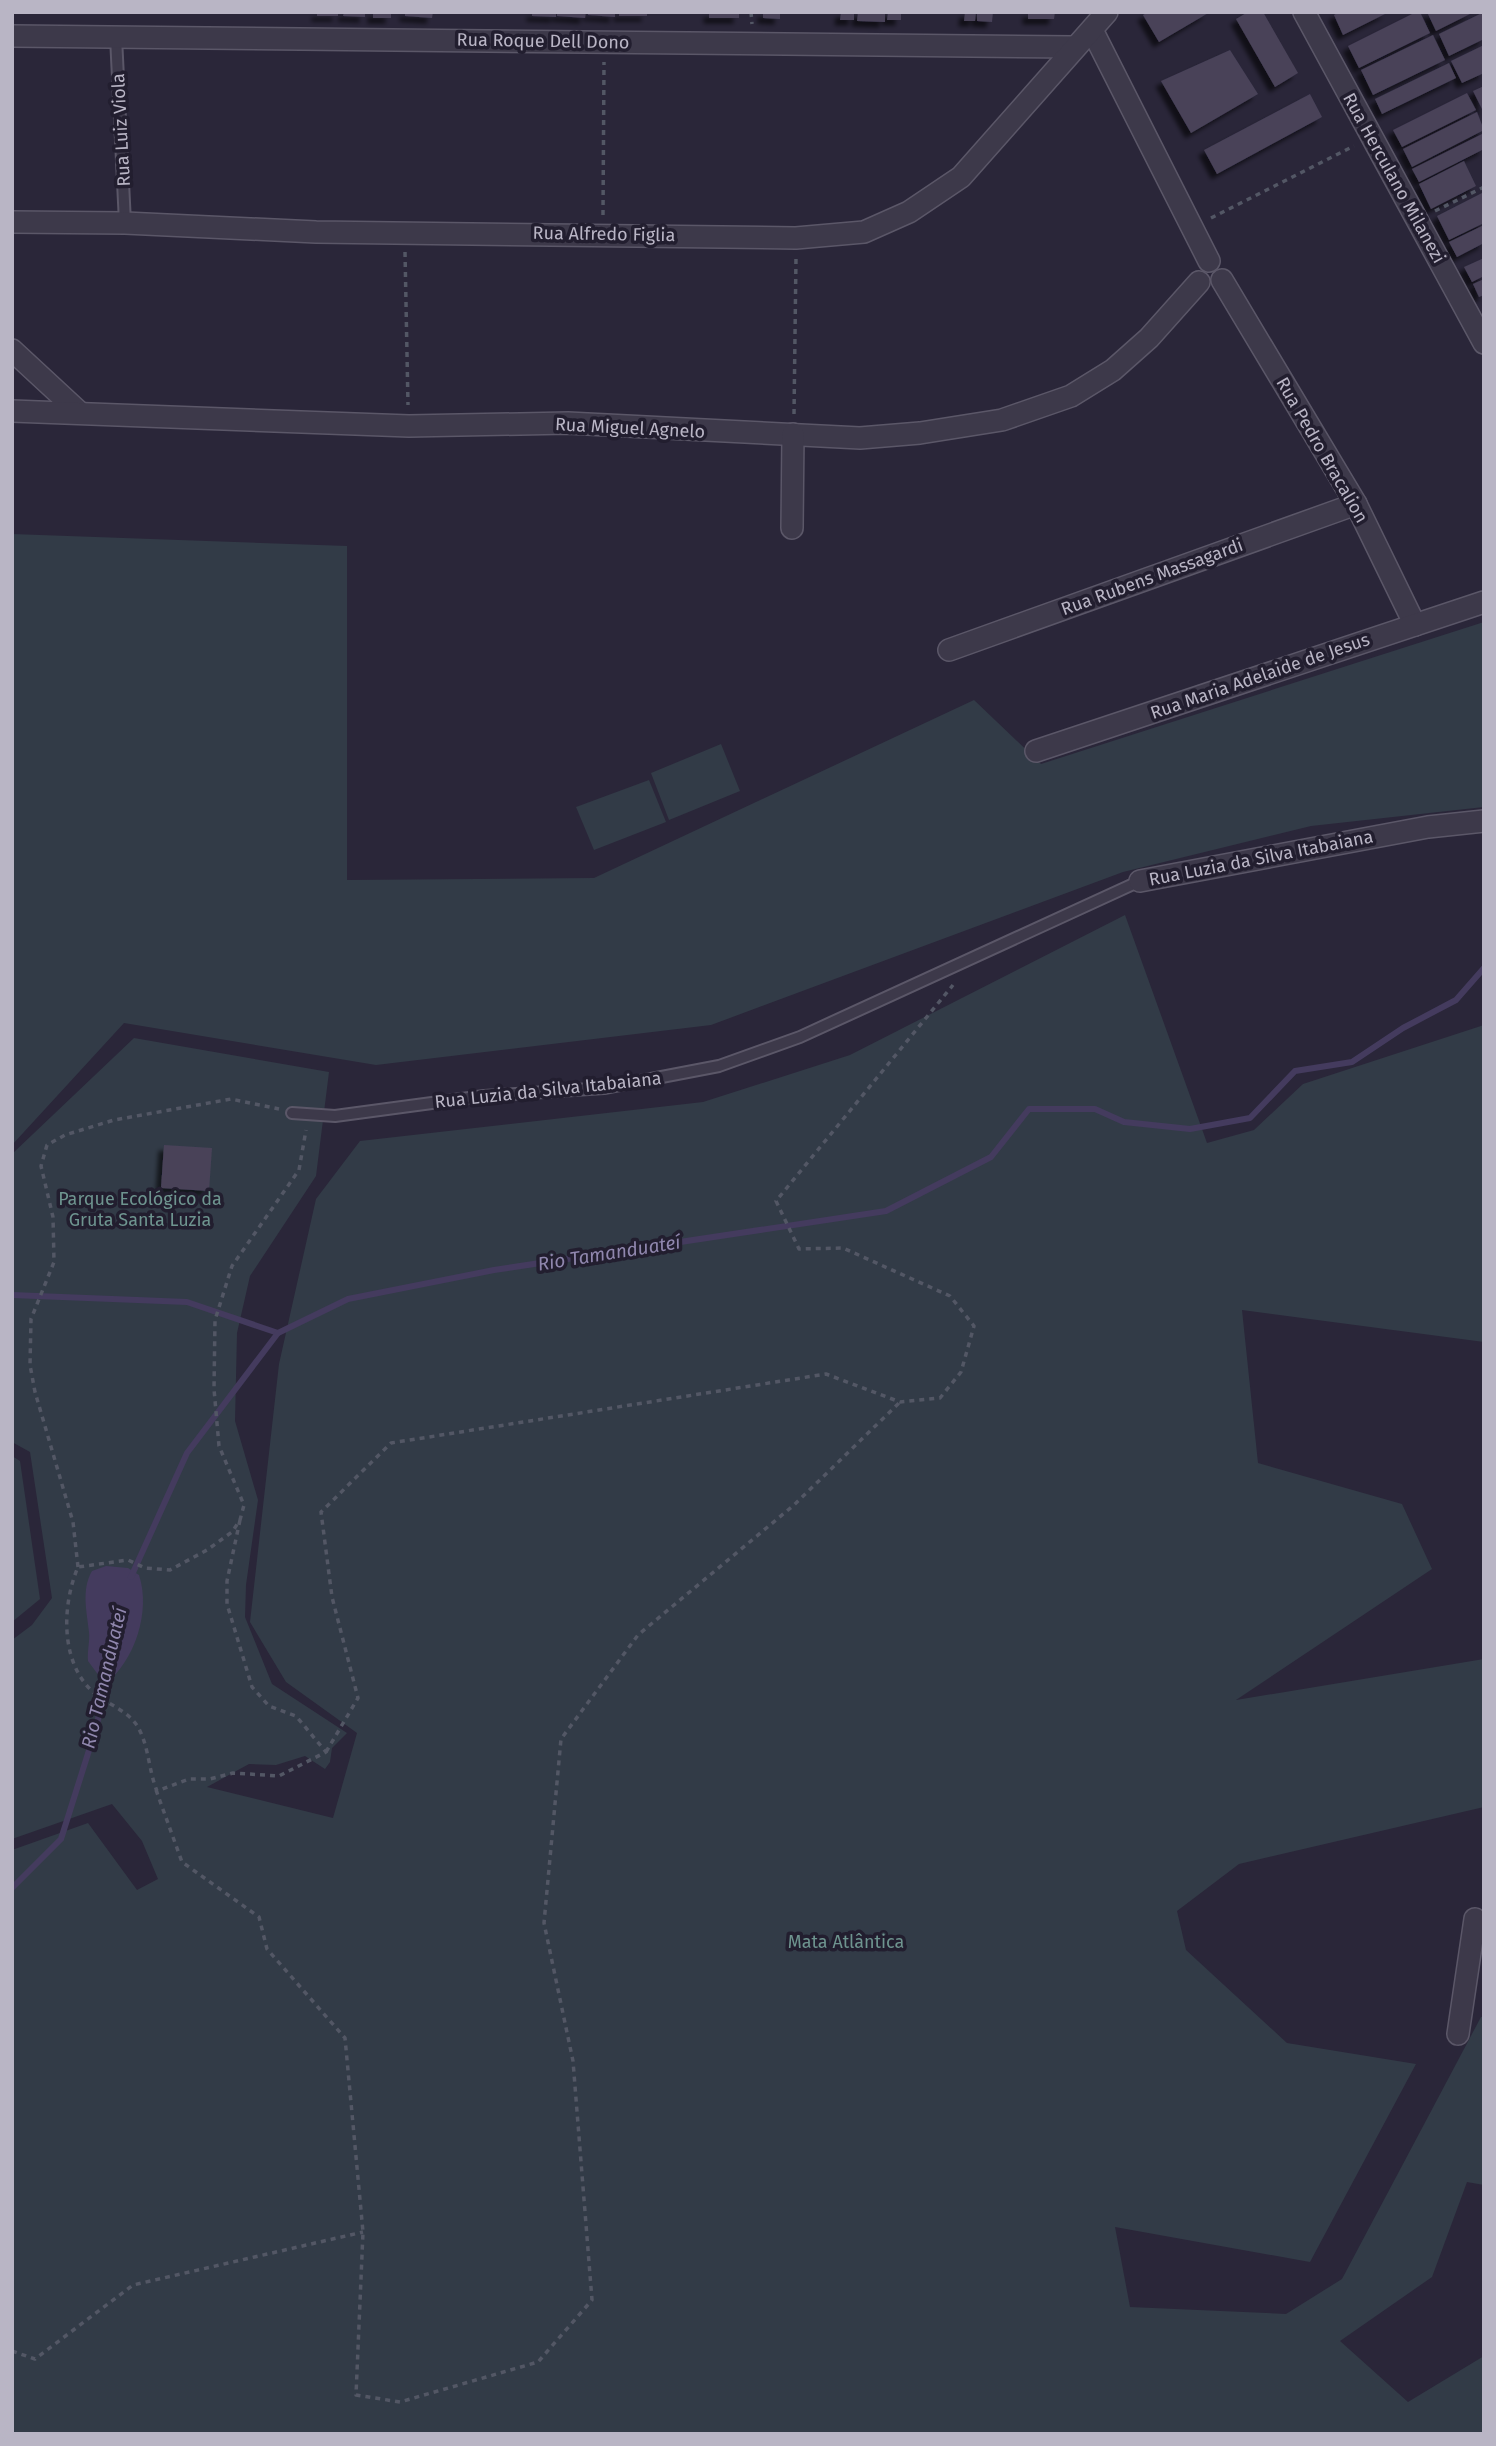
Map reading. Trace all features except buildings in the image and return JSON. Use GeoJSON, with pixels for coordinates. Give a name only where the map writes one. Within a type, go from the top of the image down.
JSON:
{"type":"FeatureCollection","features":[{"type":"Feature","properties":{"kind":"street","name":"Rua Alfredo Figlia"},"geometry":{"type":"LineString","coordinates":[[12,222],[125,223],[316,232],[603,233],[796,238],[864,232],[909,212],[961,177],[1107,12]]}},
{"type":"Feature","properties":{"kind":"street","name":"Rua Herculano Milanezi"},"geometry":{"type":"LineString","coordinates":[[1304,12],[1484,343]]}},
{"type":"Feature","properties":{"kind":"street"},"geometry":{"type":"LineString","coordinates":[[1091,30],[1209,261],[1221,267],[1222,279],[1212,287],[1199,282],[1199,268],[1209,261]]}},
{"type":"Feature","properties":{"kind":"street","name":"Rua Roque Dell Dono"},"geometry":{"type":"LineString","coordinates":[[12,36],[1074,47]]}},
{"type":"Feature","properties":{"kind":"street","name":"Rua Pedro Bracalion"},"geometry":{"type":"LineString","coordinates":[[1222,279],[1356,505],[1415,625]]}},
{"type":"Feature","properties":{"kind":"street","name":"Rua Miguel Agnelo"},"geometry":{"type":"LineString","coordinates":[[12,411],[79,412],[235,422],[408,426],[568,424],[860,438],[920,433],[1002,420],[1071,396],[1112,370],[1149,338],[1199,282]]}},
{"type":"Feature","properties":{"kind":"street"},"geometry":{"type":"LineString","coordinates":[[12,350],[79,412]]}},
{"type":"Feature","properties":{"kind":"street"},"geometry":{"type":"LineString","coordinates":[[792,528],[793,434]]}},
{"type":"Feature","properties":{"kind":"street","name":"Rua Rubens Massagardi"},"geometry":{"type":"LineString","coordinates":[[949,650],[1356,505]]}},
{"type":"Feature","properties":{"kind":"street","name":"Rua Maria Adelaide de Jesus"},"geometry":{"type":"LineString","coordinates":[[1036,751],[1484,601]]}},
{"type":"Feature","properties":{"kind":"street","name":"Rua Luzia da Silva Itabaiana"},"geometry":{"type":"LineString","coordinates":[[1140,881],[1428,827],[1484,821]]}},
{"type":"Feature","properties":{"kind":"street"},"geometry":{"type":"LineString","coordinates":[[1458,2034],[1474,1997],[1475,1919]]}},
{"type":"Feature","properties":{"kind":"lane","name":"Rua Luiz Viola"},"geometry":{"type":"LineString","coordinates":[[117,37],[125,223]]}},
{"type":"Feature","properties":{"kind":"lane","name":"Rua Luzia da Silva Itabaiana"},"geometry":{"type":"LineString","coordinates":[[292,1113],[335,1116],[484,1096],[604,1087],[719,1066],[800,1037],[1140,881]]}},
{"type":"Feature","properties":{"kind":"path"},"geometry":{"type":"LineString","coordinates":[[603,233],[604,42]]}},
{"type":"Feature","properties":{"kind":"path"},"geometry":{"type":"LineString","coordinates":[[1191,228],[1371,137]]}},
{"type":"Feature","properties":{"kind":"path"},"geometry":{"type":"LineString","coordinates":[[1417,220],[1484,187]]}},
{"type":"Feature","properties":{"kind":"path"},"geometry":{"type":"LineString","coordinates":[[405,232],[408,426]]}},
{"type":"Feature","properties":{"kind":"path"},"geometry":{"type":"LineString","coordinates":[[793,434],[796,238]]}},
{"type":"Feature","properties":{"kind":"path"},"geometry":{"type":"LineString","coordinates":[[326,1752],[296,1716],[269,1706],[252,1687],[226,1604],[227,1581],[235,1556],[244,1505],[219,1446],[213,1343],[215,1320],[232,1266],[299,1170],[306,1131],[292,1113],[231,1099],[114,1120],[65,1135],[47,1145],[41,1166],[53,1217],[54,1262],[35,1303],[31,1319],[30,1365],[35,1392],[73,1522],[78,1567],[69,1587],[70,1654],[79,1679],[139,1729],[157,1791],[189,1779],[210,1779],[233,1773],[279,1776],[326,1752],[358,1698],[332,1597],[321,1512],[391,1443],[826,1374],[900,1402],[940,1398],[961,1372],[974,1326],[950,1296],[843,1248],[799,1249],[776,1201],[976,957]]}},
{"type":"Feature","properties":{"kind":"path"},"geometry":{"type":"LineString","coordinates":[[155,1785],[182,1862],[258,1917],[267,1949],[345,2038],[363,2232],[356,2395],[400,2402],[538,2362],[592,2300],[573,2061],[544,1923],[561,1739],[638,1634],[794,1505],[900,1402]]}},
{"type":"Feature","properties":{"kind":"path"},"geometry":{"type":"LineString","coordinates":[[78,1567],[128,1560],[145,1568],[170,1570],[232,1532],[240,1520]]}},
{"type":"Feature","properties":{"kind":"path"},"geometry":{"type":"LineString","coordinates":[[12,2351],[35,2359],[133,2285],[363,2232]]}},
{"type":"Feature","properties":{"kind":"green space"},"geometry":{"type":"Polygon","coordinates":[[[12,534],[347,546],[347,880],[594,878],[974,700],[1041,764],[1484,622],[1484,807],[1311,826],[1123,872],[711,1025],[376,1065],[124,1023],[12,1145],[12,534]]]}},
{"type":"Feature","properties":{"kind":"green space"},"geometry":{"type":"Polygon","coordinates":[[[721,744],[740,791],[669,820],[651,773],[721,744]]]}},
{"type":"Feature","properties":{"kind":"green space"},"geometry":{"type":"Polygon","coordinates":[[[649,780],[666,822],[594,850],[576,807],[649,780]]]}},
{"type":"Feature","properties":{"kind":"green space"},"geometry":{"type":"Polygon","coordinates":[[[1125,915],[1207,1143],[1254,1130],[1303,1084],[1484,1025],[1484,1342],[1242,1310],[1258,1463],[1402,1504],[1432,1569],[1236,1700],[1484,1659],[1484,1807],[1239,1864],[1177,1911],[1186,1950],[1287,2043],[1416,2064],[1310,2262],[1115,2227],[1130,2307],[1286,2314],[1342,2279],[1481,2017],[1484,2017],[1484,2185],[1467,2182],[1432,2277],[1340,2341],[1408,2402],[1484,2356],[1484,2434],[12,2434],[12,1850],[88,1823],[137,1890],[158,1879],[142,1841],[112,1804],[12,1839],[12,1640],[32,1625],[52,1598],[30,1452],[12,1442],[12,1154],[134,1038],[329,1072],[316,1176],[250,1276],[237,1333],[235,1421],[258,1500],[246,1585],[245,1617],[272,1684],[347,1733],[332,1748],[330,1762],[325,1769],[305,1756],[276,1765],[249,1764],[207,1787],[333,1818],[357,1733],[286,1682],[250,1622],[279,1364],[316,1199],[360,1141],[703,1102],[850,1055],[1125,915]]]}},
{"type":"Feature","properties":{"kind":"green space"},"geometry":{"type":"Polygon","coordinates":[[[12,1456],[20,1461],[40,1599],[12,1622],[12,1456]]]}},
{"type":"Feature","properties":{"kind":"water"},"geometry":{"type":"Polygon","coordinates":[[[106,1566],[128,1568],[139,1575],[143,1604],[138,1634],[132,1649],[116,1674],[105,1684],[88,1661],[86,1593],[92,1571],[106,1566]]]}},
{"type":"Feature","properties":{"kind":"waterway","name":"Rio Tamanduateí"},"geometry":{"type":"LineString","coordinates":[[131,1577],[187,1453],[278,1333],[348,1299],[494,1270],[886,1211],[991,1157],[1029,1109],[1095,1109],[1124,1122],[1190,1129],[1250,1118],[1295,1071],[1352,1062],[1403,1028],[1456,1000],[1484,968]]}},
{"type":"Feature","properties":{"kind":"waterway"},"geometry":{"type":"LineString","coordinates":[[12,1295],[187,1302],[278,1333]]}},
{"type":"Feature","properties":{"kind":"waterway","name":"Rio Tamanduateí"},"geometry":{"type":"LineString","coordinates":[[12,1888],[61,1839],[97,1725],[105,1679]]}},
{"type":"Feature","properties":{"kind":"park label","name":"Parque Ecológico da Gruta Santa Luzia"},"geometry":{"type":"Point","coordinates":[140,1209]}},
{"type":"Feature","properties":{"kind":"park label","name":"Mata Atlântica"},"geometry":{"type":"Point","coordinates":[846,1942]}}]}
